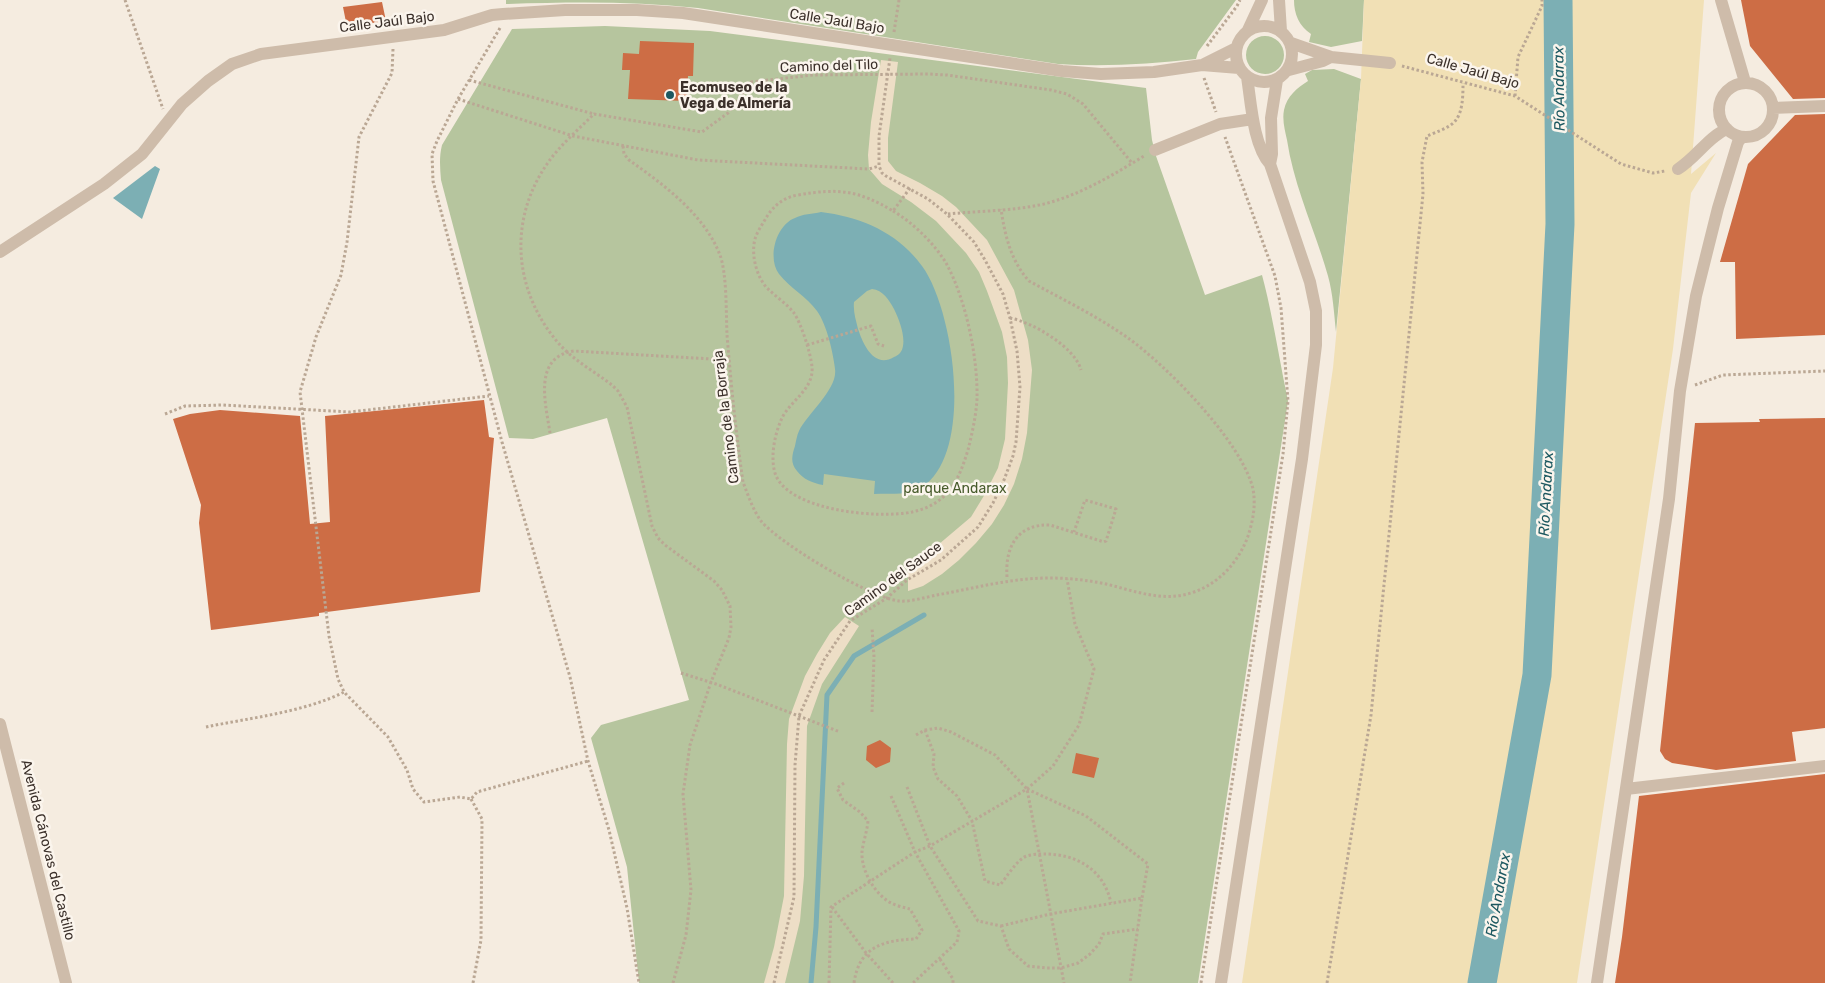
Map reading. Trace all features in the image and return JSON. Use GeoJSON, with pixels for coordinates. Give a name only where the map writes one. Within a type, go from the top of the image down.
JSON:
{"type":"FeatureCollection","features":[{"type":"Feature","properties":{"kind":"street"},"geometry":{"type":"LineString","coordinates":[[1221,983],[1302,459],[1316,345],[1316,310],[1310,282],[1270,164],[1263,156],[1243,73],[1236,59],[1236,48],[1240,38],[1248,30],[1262,0]]}},
{"type":"Feature","properties":{"kind":"street"},"geometry":{"type":"LineString","coordinates":[[1279,0],[1281,31]]}},
{"type":"Feature","properties":{"kind":"street"},"geometry":{"type":"LineString","coordinates":[[1721,0],[1745,82]]}},
{"type":"Feature","properties":{"kind":"street","name":"Calle Jaúl Bajo"},"geometry":{"type":"LineString","coordinates":[[0,252],[104,184],[142,154],[182,104],[208,81],[232,64],[261,54],[444,30],[492,15],[565,10],[636,10],[683,13],[1062,72],[1101,74],[1202,70],[1243,73]]}},
{"type":"Feature","properties":{"kind":"street"},"geometry":{"type":"LineString","coordinates":[[1248,30],[1259,26],[1271,26],[1281,31],[1291,44],[1293,57],[1289,70]]}},
{"type":"Feature","properties":{"kind":"street"},"geometry":{"type":"LineString","coordinates":[[1291,44],[1331,58],[1390,63]]}},
{"type":"Feature","properties":{"kind":"street","name":"Calle Jaúl Bajo"},"geometry":{"type":"LineString","coordinates":[[1202,70],[1236,48]]}},
{"type":"Feature","properties":{"kind":"street"},"geometry":{"type":"LineString","coordinates":[[1243,73],[1256,82],[1267,83],[1277,80],[1289,70],[1331,58]]}},
{"type":"Feature","properties":{"kind":"street"},"geometry":{"type":"LineString","coordinates":[[1270,164],[1272,154],[1271,118],[1277,80]]}},
{"type":"Feature","properties":{"kind":"street"},"geometry":{"type":"LineString","coordinates":[[1745,82],[1753,83],[1767,92],[1772,100],[1773,108],[1770,124],[1764,130],[1750,137],[1742,137],[1727,129],[1721,122],[1719,113],[1719,104],[1722,96],[1736,84],[1745,82]]}},
{"type":"Feature","properties":{"kind":"street"},"geometry":{"type":"LineString","coordinates":[[1773,108],[1825,106]]}},
{"type":"Feature","properties":{"kind":"street"},"geometry":{"type":"LineString","coordinates":[[1155,150],[1220,124],[1253,119]]}},
{"type":"Feature","properties":{"kind":"street"},"geometry":{"type":"LineString","coordinates":[[1678,168],[1693,158],[1716,135],[1727,129]]}},
{"type":"Feature","properties":{"kind":"street"},"geometry":{"type":"LineString","coordinates":[[1597,983],[1669,499],[1680,391],[1696,296],[1715,216],[1738,142],[1742,137]]}},
{"type":"Feature","properties":{"kind":"street","name":"Avenida Cánovas del Castillo"},"geometry":{"type":"LineString","coordinates":[[0,724],[66,983]]}},
{"type":"Feature","properties":{"kind":"street"},"geometry":{"type":"LineString","coordinates":[[1626,789],[1825,766]]}},
{"type":"Feature","properties":{"kind":"path"},"geometry":{"type":"LineString","coordinates":[[125,0],[167,121]]}},
{"type":"Feature","properties":{"kind":"path"},"geometry":{"type":"LineString","coordinates":[[458,99],[573,136],[698,160],[869,168],[879,166],[879,136],[899,0]]}},
{"type":"Feature","properties":{"kind":"path"},"geometry":{"type":"LineString","coordinates":[[1204,50],[1240,0]]}},
{"type":"Feature","properties":{"kind":"path"},"geometry":{"type":"LineString","coordinates":[[1515,96],[1518,58],[1542,6],[1542,0]]}},
{"type":"Feature","properties":{"kind":"path"},"geometry":{"type":"LineString","coordinates":[[503,14],[503,21],[498,32],[458,99],[437,141],[432,154],[433,181],[489,396],[570,677],[588,761],[608,830],[625,900],[639,983]]}},
{"type":"Feature","properties":{"kind":"path"},"geometry":{"type":"LineString","coordinates":[[394,36],[392,72],[359,137],[347,242],[341,275],[316,337],[300,392],[301,409],[328,636],[338,679],[344,692],[388,737],[407,770],[413,789],[424,802],[460,797],[471,799]]}},
{"type":"Feature","properties":{"kind":"path","name":"Calle Jaúl Bajo"},"geometry":{"type":"LineString","coordinates":[[1390,63],[1515,96],[1621,164],[1653,172],[1678,168]]}},
{"type":"Feature","properties":{"kind":"path"},"geometry":{"type":"LineString","coordinates":[[1201,983],[1283,454],[1288,401],[1281,308],[1275,276],[1202,70]]}},
{"type":"Feature","properties":{"kind":"path","name":"Camino del Tilo"},"geometry":{"type":"LineString","coordinates":[[469,80],[594,114],[702,132],[728,113],[751,82],[813,75],[947,75],[1067,94],[1083,104],[1132,163]]}},
{"type":"Feature","properties":{"kind":"path"},"geometry":{"type":"LineString","coordinates":[[1327,983],[1371,715],[1423,194],[1422,162],[1427,136],[1457,120],[1462,103],[1463,83]]}},
{"type":"Feature","properties":{"kind":"path"},"geometry":{"type":"LineString","coordinates":[[594,114],[556,152],[539,176],[526,210],[521,241],[523,274],[532,304],[541,320],[567,352],[618,391],[627,407],[652,526],[656,535],[672,551],[714,581],[730,604],[731,627],[729,638],[711,682],[690,745],[683,794],[691,890],[686,935],[673,983]]}},
{"type":"Feature","properties":{"kind":"path","name":"Camino de la Borraja"},"geometry":{"type":"LineString","coordinates":[[623,146],[624,154],[629,160],[676,196],[699,222],[712,240],[720,257],[724,278],[729,360],[743,482],[760,520],[775,534],[814,561],[877,594],[900,601],[1008,582],[1048,578],[1105,584],[1147,595],[1163,597],[1193,593],[1224,574],[1244,546],[1254,512],[1253,491],[1248,475],[1221,431],[1188,392],[1162,366],[1116,330],[1029,281],[1021,272],[1014,258],[1006,237],[1001,209]]}},
{"type":"Feature","properties":{"kind":"path"},"geometry":{"type":"LineString","coordinates":[[947,214],[1043,204],[1071,196],[1155,150]]}},
{"type":"Feature","properties":{"kind":"path","name":"Camino del Sauce"},"geometry":{"type":"LineString","coordinates":[[774,983],[794,896],[795,765],[800,716],[824,660],[850,621],[887,598],[907,580],[941,560],[978,527],[993,503],[1004,480],[1016,442],[1020,387],[1017,351],[1003,294],[974,242],[947,214],[928,199],[886,176],[879,166]]}},
{"type":"Feature","properties":{"kind":"path"},"geometry":{"type":"LineString","coordinates":[[893,210],[910,188]]}},
{"type":"Feature","properties":{"kind":"path"},"geometry":{"type":"LineString","coordinates":[[842,191],[873,199],[893,210],[920,231],[945,262],[963,304],[972,344],[977,399],[972,435],[963,468],[953,486],[943,498],[930,506],[912,512],[859,513],[826,507],[804,500],[790,492],[780,482],[775,472],[773,446],[783,417],[810,382],[812,367],[807,345],[794,314],[764,286],[760,279],[755,262],[754,245],[756,236],[772,207],[792,196],[842,191]]}},
{"type":"Feature","properties":{"kind":"path"},"geometry":{"type":"LineString","coordinates":[[1010,318],[1028,323],[1055,340],[1077,360],[1081,370]]}},
{"type":"Feature","properties":{"kind":"path"},"geometry":{"type":"LineString","coordinates":[[807,345],[871,326],[878,344],[884,346]]}},
{"type":"Feature","properties":{"kind":"path"},"geometry":{"type":"LineString","coordinates":[[550,434],[544,397],[545,377],[554,361],[567,352],[729,360]]}},
{"type":"Feature","properties":{"kind":"path"},"geometry":{"type":"LineString","coordinates":[[1680,391],[1723,375],[1825,371]]}},
{"type":"Feature","properties":{"kind":"path"},"geometry":{"type":"LineString","coordinates":[[165,414],[184,406],[223,405],[350,412],[489,396]]}},
{"type":"Feature","properties":{"kind":"path"},"geometry":{"type":"LineString","coordinates":[[1007,577],[1007,556],[1013,542],[1026,530],[1042,525],[1050,525],[1104,542],[1106,541],[1116,510],[1085,500],[1074,532]]}},
{"type":"Feature","properties":{"kind":"path"},"geometry":{"type":"LineString","coordinates":[[831,907],[915,852],[930,846],[1027,789],[1052,766],[1079,725],[1094,669],[1076,624],[1067,579]]}},
{"type":"Feature","properties":{"kind":"path"},"geometry":{"type":"LineString","coordinates":[[872,628],[874,657],[872,712]]}},
{"type":"Feature","properties":{"kind":"path"},"geometry":{"type":"LineString","coordinates":[[681,672],[840,732]]}},
{"type":"Feature","properties":{"kind":"path"},"geometry":{"type":"LineString","coordinates":[[206,727],[297,708],[332,698],[344,692]]}},
{"type":"Feature","properties":{"kind":"path"},"geometry":{"type":"LineString","coordinates":[[916,735],[925,730],[938,728],[950,732],[995,755],[1027,789],[1086,816],[1148,864],[1130,983]]}},
{"type":"Feature","properties":{"kind":"path"},"geometry":{"type":"LineString","coordinates":[[925,730],[934,754],[933,767],[938,779],[957,796],[972,821],[985,881],[1000,885],[1023,858],[1040,854],[1061,854],[1079,860],[1093,870],[1105,885],[1111,903]]}},
{"type":"Feature","properties":{"kind":"path"},"geometry":{"type":"LineString","coordinates":[[471,799],[477,792],[588,761]]}},
{"type":"Feature","properties":{"kind":"path"},"geometry":{"type":"LineString","coordinates":[[844,782],[837,788],[843,800],[860,812],[868,821],[862,850],[862,866],[870,881],[884,899],[910,910],[922,930],[916,938],[893,940],[878,945],[866,953],[856,969],[854,983]]}},
{"type":"Feature","properties":{"kind":"path"},"geometry":{"type":"LineString","coordinates":[[907,787],[930,846],[978,921],[1001,926],[1050,914],[1142,898]]}},
{"type":"Feature","properties":{"kind":"path"},"geometry":{"type":"LineString","coordinates":[[1027,789],[1064,983]]}},
{"type":"Feature","properties":{"kind":"path"},"geometry":{"type":"LineString","coordinates":[[891,796],[915,852],[959,931],[957,942],[913,983]]}},
{"type":"Feature","properties":{"kind":"path"},"geometry":{"type":"LineString","coordinates":[[471,799],[482,820],[482,940],[473,983]]}},
{"type":"Feature","properties":{"kind":"path"},"geometry":{"type":"LineString","coordinates":[[831,907],[866,953],[893,983]]}},
{"type":"Feature","properties":{"kind":"path"},"geometry":{"type":"LineString","coordinates":[[829,983],[831,907]]}},
{"type":"Feature","properties":{"kind":"path"},"geometry":{"type":"LineString","coordinates":[[1001,926],[1009,949],[1028,966],[1061,968],[1078,963],[1090,954],[1099,944],[1104,934],[1138,929]]}},
{"type":"Feature","properties":{"kind":"path"},"geometry":{"type":"LineString","coordinates":[[940,958],[953,979],[953,983]]}},
{"type":"Feature","properties":{"kind":"green space"},"geometry":{"type":"Polygon","coordinates":[[[506,0],[1236,0],[1198,52],[1196,59],[1144,64],[1092,65],[1058,64],[698,8],[602,3],[506,4],[506,0]]]}},
{"type":"Feature","properties":{"kind":"green space"},"geometry":{"type":"Polygon","coordinates":[[[1294,0],[1364,0],[1362,41],[1331,47],[1309,42],[1311,34],[1298,19],[1294,0]]]}},
{"type":"Feature","properties":{"kind":"green space","name":"parque Andarax"},"geometry":{"type":"Polygon","coordinates":[[[605,26],[710,31],[1146,88],[1152,140],[1156,156],[1205,295],[1262,275],[1288,401],[1198,983],[639,983],[627,867],[591,738],[601,725],[689,700],[607,418],[533,439],[509,438],[441,180],[440,167],[442,145],[512,29],[605,26]]]}},
{"type":"Feature","properties":{"kind":"green space"},"geometry":{"type":"Polygon","coordinates":[[[1265,36],[1278,42],[1284,55],[1278,68],[1265,74],[1252,68],[1246,55],[1252,42],[1265,36]]]}},
{"type":"Feature","properties":{"kind":"green space"},"geometry":{"type":"Polygon","coordinates":[[[1334,69],[1361,79],[1336,332],[1330,283],[1295,175],[1283,118],[1285,105],[1290,97],[1308,81],[1305,74],[1312,70],[1334,69]]]}},
{"type":"Feature","properties":{"kind":"sand"},"geometry":{"type":"Polygon","coordinates":[[[1364,0],[1704,0],[1691,174],[1716,153],[1691,193],[1673,349],[1577,983],[1242,983],[1333,368],[1361,79],[1364,0]]]}},
{"type":"Feature","properties":{"kind":"shaded area"},"geometry":{"type":"Polygon","coordinates":[[[881,60],[898,62],[888,138],[888,161],[896,171],[942,196],[956,207],[987,240],[1014,290],[1028,340],[1032,370],[1027,433],[1022,459],[1014,484],[1004,505],[992,524],[959,560],[923,586],[908,591],[908,565],[932,550],[971,517],[998,468],[1005,439],[1008,383],[1007,357],[1002,332],[987,291],[979,272],[966,253],[936,221],[911,202],[882,184],[869,169],[868,155],[871,122],[881,60]]]}},
{"type":"Feature","properties":{"kind":"shaded area"},"geometry":{"type":"Polygon","coordinates":[[[845,617],[859,626],[822,684],[807,726],[804,876],[800,921],[785,983],[764,983],[774,947],[784,896],[789,719],[805,676],[817,654],[830,633],[845,617]]]}},
{"type":"Feature","properties":{"kind":"water"},"geometry":{"type":"Polygon","coordinates":[[[155,166],[160,169],[142,219],[113,198],[155,166]]]}},
{"type":"Feature","properties":{"kind":"water"},"geometry":{"type":"Polygon","coordinates":[[[821,212],[864,222],[890,235],[901,244],[922,266],[933,286],[943,314],[950,346],[954,380],[954,413],[949,444],[939,470],[922,487],[911,492],[874,494],[875,481],[824,474],[823,485],[812,482],[799,474],[792,462],[798,433],[832,385],[835,369],[829,339],[821,317],[813,306],[779,274],[775,267],[774,251],[778,235],[788,222],[801,216],[821,212]],[[876,290],[867,291],[854,302],[854,313],[866,348],[875,357],[887,360],[901,352],[903,337],[900,322],[892,306],[885,296],[876,290]]]}},
{"type":"Feature","properties":{"kind":"building"},"geometry":{"type":"Polygon","coordinates":[[[1741,0],[1825,0],[1825,98],[1793,99],[1750,46],[1741,0]]]}},
{"type":"Feature","properties":{"kind":"building"},"geometry":{"type":"Polygon","coordinates":[[[382,2],[386,21],[347,27],[343,7],[382,2]]]}},
{"type":"Feature","properties":{"kind":"building"},"geometry":{"type":"Polygon","coordinates":[[[640,41],[694,43],[693,76],[688,76],[687,101],[628,99],[630,70],[622,70],[623,53],[639,54],[640,41]]]}},
{"type":"Feature","properties":{"kind":"building"},"geometry":{"type":"Polygon","coordinates":[[[1825,114],[1825,335],[1736,339],[1735,262],[1720,262],[1748,164],[1795,115],[1825,114]]]}},
{"type":"Feature","properties":{"kind":"building"},"geometry":{"type":"Polygon","coordinates":[[[484,400],[489,437],[494,438],[480,592],[319,613],[319,616],[211,630],[199,523],[201,505],[173,419],[190,414],[220,410],[300,416],[310,524],[330,522],[325,416],[484,400]]]}},
{"type":"Feature","properties":{"kind":"building"},"geometry":{"type":"Polygon","coordinates":[[[1825,418],[1825,728],[1792,732],[1796,761],[1716,770],[1672,763],[1665,759],[1660,751],[1695,423],[1760,422],[1759,419],[1825,418]]]}},
{"type":"Feature","properties":{"kind":"building"},"geometry":{"type":"Polygon","coordinates":[[[880,740],[891,748],[890,762],[876,768],[866,760],[867,746],[880,740]]]}},
{"type":"Feature","properties":{"kind":"building"},"geometry":{"type":"Polygon","coordinates":[[[1076,753],[1099,758],[1094,778],[1072,773],[1076,753]]]}},
{"type":"Feature","properties":{"kind":"building"},"geometry":{"type":"Polygon","coordinates":[[[1825,774],[1825,983],[1615,983],[1639,796],[1825,774]]]}},
{"type":"Feature","properties":{"kind":"waterway","name":"Río Andarax"},"geometry":{"type":"LineString","coordinates":[[1482,983],[1537,675],[1560,224],[1558,0]]}},
{"type":"Feature","properties":{"kind":"waterway"},"geometry":{"type":"LineString","coordinates":[[811,983],[816,927],[827,695],[854,656],[924,615]]}},
{"type":"Feature","properties":{"kind":"place","name":"Ecomuseo de la Vega de Almería"},"geometry":{"type":"Point","coordinates":[670,95]}}]}
